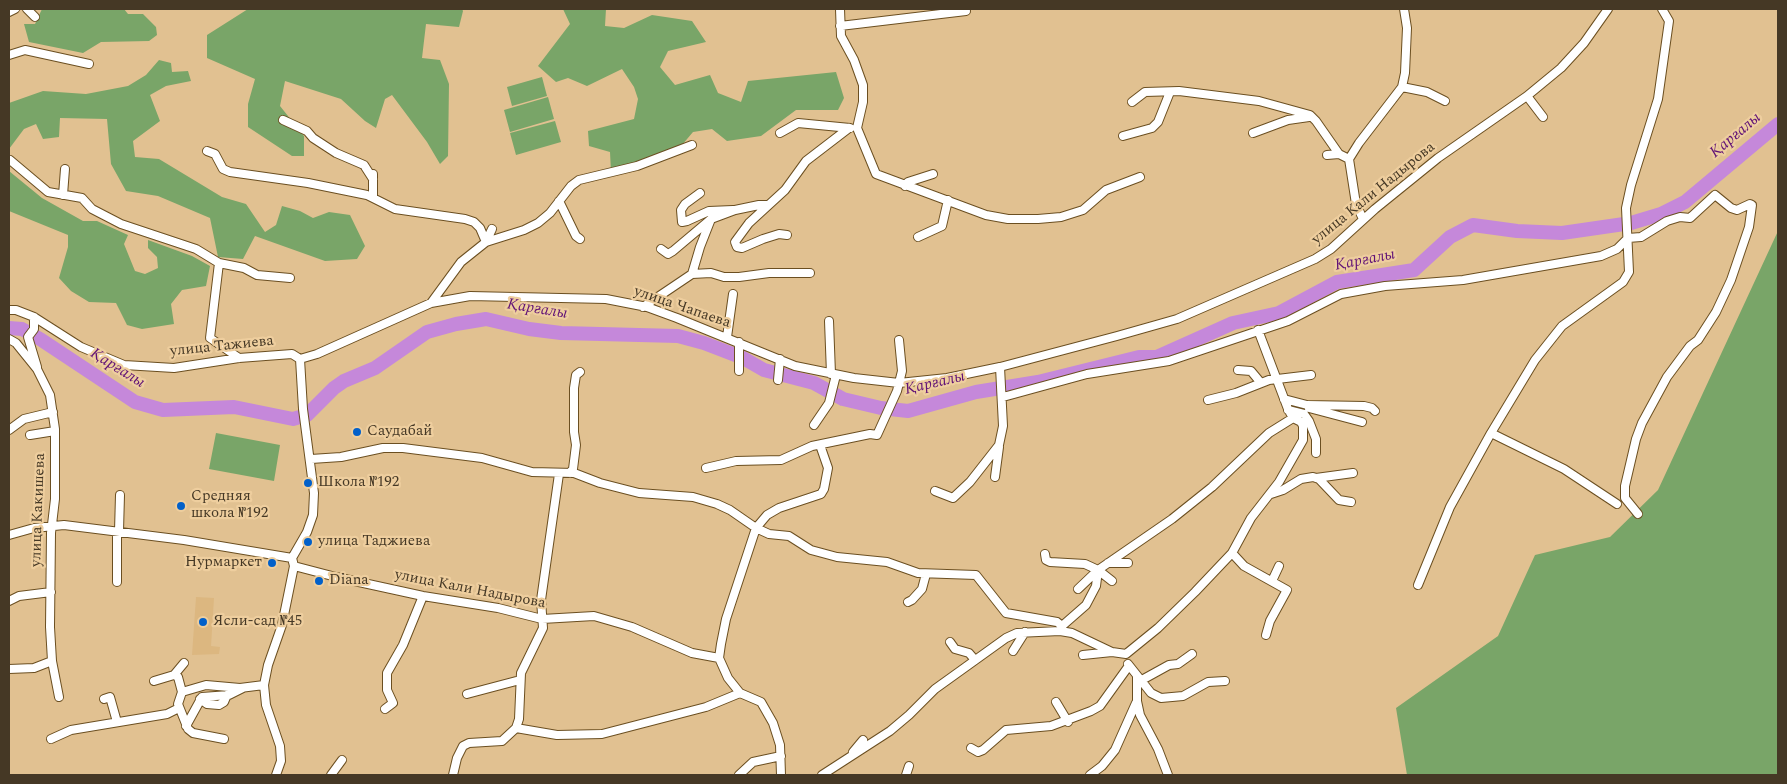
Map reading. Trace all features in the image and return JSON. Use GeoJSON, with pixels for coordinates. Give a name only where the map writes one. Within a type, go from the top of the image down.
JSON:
{"type":"FeatureCollection","features":[{"type":"Feature","properties":{"kind":"street"},"geometry":{"type":"LineString","coordinates":[[27,9],[35,17]]}},
{"type":"Feature","properties":{"kind":"street"},"geometry":{"type":"LineString","coordinates":[[787,235],[779,234],[748,246],[737,247],[735,242],[737,236],[785,190],[806,161],[853,128],[862,102],[863,85],[854,60],[841,36],[840,9]]}},
{"type":"Feature","properties":{"kind":"street"},"geometry":{"type":"LineString","coordinates":[[1363,219],[1356,204],[1349,159],[1358,143],[1402,86],[1405,73],[1407,28],[1404,9]]}},
{"type":"Feature","properties":{"kind":"street","name":"улица Кали Надырова"},"geometry":{"type":"LineString","coordinates":[[1000,367],[1177,318],[1315,260],[1331,249],[1363,219],[1438,158],[1528,96],[1573,56],[1608,9]]}},
{"type":"Feature","properties":{"kind":"street"},"geometry":{"type":"LineString","coordinates":[[1418,585],[1450,507],[1527,372],[1552,336],[1572,317],[1613,290],[1627,277],[1630,267],[1626,217],[1631,185],[1658,99],[1669,21],[1662,9]]}},
{"type":"Feature","properties":{"kind":"street"},"geometry":{"type":"LineString","coordinates":[[840,26],[966,11]]}},
{"type":"Feature","properties":{"kind":"street"},"geometry":{"type":"LineString","coordinates":[[9,55],[24,50],[89,64]]}},
{"type":"Feature","properties":{"kind":"street"},"geometry":{"type":"LineString","coordinates":[[1402,86],[1427,92],[1445,101]]}},
{"type":"Feature","properties":{"kind":"street"},"geometry":{"type":"LineString","coordinates":[[1132,102],[1145,92],[1170,92],[1259,101],[1311,117],[1339,154],[1349,159]]}},
{"type":"Feature","properties":{"kind":"street"},"geometry":{"type":"LineString","coordinates":[[1123,136],[1152,128],[1158,122],[1170,92]]}},
{"type":"Feature","properties":{"kind":"street"},"geometry":{"type":"LineString","coordinates":[[1528,96],[1543,117]]}},
{"type":"Feature","properties":{"kind":"street"},"geometry":{"type":"LineString","coordinates":[[1252,133],[1288,120],[1311,117]]}},
{"type":"Feature","properties":{"kind":"street"},"geometry":{"type":"LineString","coordinates":[[283,120],[307,130],[313,138],[336,153],[364,165],[372,179]]}},
{"type":"Feature","properties":{"kind":"street"},"geometry":{"type":"LineString","coordinates":[[780,133],[798,123],[853,128]]}},
{"type":"Feature","properties":{"kind":"street"},"geometry":{"type":"LineString","coordinates":[[853,128],[876,174],[986,215],[1008,219],[1061,217],[1083,210],[1106,190],[1140,177]]}},
{"type":"Feature","properties":{"kind":"street"},"geometry":{"type":"LineString","coordinates":[[432,303],[461,262],[486,242],[505,237],[538,223],[550,213],[570,186],[579,180],[637,166],[692,145]]}},
{"type":"Feature","properties":{"kind":"street"},"geometry":{"type":"LineString","coordinates":[[207,151],[215,154],[223,169],[230,172],[308,183],[373,197],[395,209],[465,219],[474,222],[480,228],[486,242]]}},
{"type":"Feature","properties":{"kind":"street"},"geometry":{"type":"LineString","coordinates":[[1327,155],[1339,154]]}},
{"type":"Feature","properties":{"kind":"street"},"geometry":{"type":"LineString","coordinates":[[10,160],[24,170],[41,188],[52,194],[82,198],[92,208],[121,224],[196,249],[219,263],[244,268],[257,275],[290,278]]}},
{"type":"Feature","properties":{"kind":"street"},"geometry":{"type":"LineString","coordinates":[[373,168],[373,197]]}},
{"type":"Feature","properties":{"kind":"street"},"geometry":{"type":"LineString","coordinates":[[64,196],[65,170]]}},
{"type":"Feature","properties":{"kind":"street"},"geometry":{"type":"LineString","coordinates":[[905,186],[908,182],[933,174]]}},
{"type":"Feature","properties":{"kind":"street"},"geometry":{"type":"LineString","coordinates":[[700,193],[684,204],[681,210],[682,222],[709,211],[735,210],[768,205]]}},
{"type":"Feature","properties":{"kind":"street"},"geometry":{"type":"LineString","coordinates":[[1002,395],[1087,374],[1170,361],[1288,321],[1341,294],[1385,286],[1463,280],[1601,256],[1617,249],[1628,238],[1641,237],[1667,221],[1680,217],[1690,218],[1715,195],[1731,208],[1737,210],[1750,204],[1752,205],[1749,226],[1741,252],[1716,312],[1698,340],[1687,350],[1667,377],[1642,423],[1625,486],[1625,498],[1638,514]]}},
{"type":"Feature","properties":{"kind":"street"},"geometry":{"type":"LineString","coordinates":[[918,237],[942,226],[948,200]]}},
{"type":"Feature","properties":{"kind":"street"},"geometry":{"type":"LineString","coordinates":[[558,201],[576,236],[580,239]]}},
{"type":"Feature","properties":{"kind":"street"},"geometry":{"type":"LineString","coordinates":[[661,249],[668,254],[673,252],[711,219],[735,210]]}},
{"type":"Feature","properties":{"kind":"street"},"geometry":{"type":"LineString","coordinates":[[692,274],[711,219]]}},
{"type":"Feature","properties":{"kind":"street"},"geometry":{"type":"LineString","coordinates":[[486,242],[492,229]]}},
{"type":"Feature","properties":{"kind":"street"},"geometry":{"type":"LineString","coordinates":[[219,263],[210,338],[239,358]]}},
{"type":"Feature","properties":{"kind":"street"},"geometry":{"type":"LineString","coordinates":[[643,307],[692,274],[739,277],[769,273],[810,273]]}},
{"type":"Feature","properties":{"kind":"street"},"geometry":{"type":"LineString","coordinates":[[726,337],[733,294]]}},
{"type":"Feature","properties":{"kind":"street","name":"улица Чапаева"},"geometry":{"type":"LineString","coordinates":[[300,359],[310,357],[432,303],[470,296],[521,296],[606,299],[643,307],[739,342],[795,366],[834,375],[899,383],[947,378],[1000,367]]}},
{"type":"Feature","properties":{"kind":"street","name":"улица Тажиева"},"geometry":{"type":"LineString","coordinates":[[9,310],[16,310],[34,317],[81,347],[124,365],[174,368],[239,358],[292,354],[300,359]]}},
{"type":"Feature","properties":{"kind":"street"},"geometry":{"type":"LineString","coordinates":[[34,317],[34,330],[28,338],[37,369]]}},
{"type":"Feature","properties":{"kind":"street"},"geometry":{"type":"LineString","coordinates":[[814,425],[830,401],[834,389],[829,321]]}},
{"type":"Feature","properties":{"kind":"street"},"geometry":{"type":"LineString","coordinates":[[1083,655],[1112,652],[1126,654],[1158,628],[1232,553],[1251,518],[1271,494],[1303,440],[1301,422],[1293,418],[1288,410],[1258,330]]}},
{"type":"Feature","properties":{"kind":"street","name":"улица Какишева"},"geometry":{"type":"LineString","coordinates":[[9,339],[16,343],[37,369],[50,395],[53,412],[55,431],[54,525],[51,533],[52,661],[59,697]]}},
{"type":"Feature","properties":{"kind":"street"},"geometry":{"type":"LineString","coordinates":[[706,468],[736,461],[781,460],[821,445],[870,434],[877,435],[892,402],[902,371],[898,340]]}},
{"type":"Feature","properties":{"kind":"street"},"geometry":{"type":"LineString","coordinates":[[739,342],[739,371]]}},
{"type":"Feature","properties":{"kind":"street"},"geometry":{"type":"LineString","coordinates":[[276,775],[283,758],[278,737],[266,705],[264,685],[282,625],[293,562],[313,516],[314,493],[303,408],[300,359]]}},
{"type":"Feature","properties":{"kind":"street"},"geometry":{"type":"LineString","coordinates":[[778,380],[780,359]]}},
{"type":"Feature","properties":{"kind":"street"},"geometry":{"type":"LineString","coordinates":[[995,477],[1003,426],[1000,367]]}},
{"type":"Feature","properties":{"kind":"street"},"geometry":{"type":"LineString","coordinates":[[1238,370],[1252,371],[1261,383]]}},
{"type":"Feature","properties":{"kind":"street"},"geometry":{"type":"LineString","coordinates":[[570,473],[573,469],[576,445],[574,432],[574,388],[576,375],[580,372]]}},
{"type":"Feature","properties":{"kind":"street"},"geometry":{"type":"LineString","coordinates":[[1208,400],[1236,393],[1276,379],[1311,375]]}},
{"type":"Feature","properties":{"kind":"street"},"geometry":{"type":"LineString","coordinates":[[1284,399],[1362,422]]}},
{"type":"Feature","properties":{"kind":"street"},"geometry":{"type":"LineString","coordinates":[[1301,404],[1364,406],[1372,408],[1375,412]]}},
{"type":"Feature","properties":{"kind":"street"},"geometry":{"type":"LineString","coordinates":[[1288,410],[1304,414],[1308,420],[1316,439],[1316,453]]}},
{"type":"Feature","properties":{"kind":"street"},"geometry":{"type":"LineString","coordinates":[[9,430],[24,419],[53,412]]}},
{"type":"Feature","properties":{"kind":"street"},"geometry":{"type":"LineString","coordinates":[[1078,589],[1098,570],[1172,519],[1212,487],[1269,433],[1293,418]]}},
{"type":"Feature","properties":{"kind":"street"},"geometry":{"type":"LineString","coordinates":[[30,435],[55,431]]}},
{"type":"Feature","properties":{"kind":"street"},"geometry":{"type":"LineString","coordinates":[[1491,433],[1564,469],[1617,504]]}},
{"type":"Feature","properties":{"kind":"street"},"geometry":{"type":"LineString","coordinates":[[781,775],[781,756],[773,723],[764,705],[762,702],[740,693],[728,678],[720,658],[726,619],[756,528],[767,515],[779,508],[820,494],[826,483],[828,468],[821,445]]}},
{"type":"Feature","properties":{"kind":"street"},"geometry":{"type":"LineString","coordinates":[[935,491],[953,498],[999,445]]}},
{"type":"Feature","properties":{"kind":"street"},"geometry":{"type":"LineString","coordinates":[[311,459],[341,457],[382,448],[403,448],[482,458],[532,472],[570,473],[640,493],[684,495],[717,504],[768,534],[789,536],[816,551],[837,556],[887,562],[908,571],[926,574],[976,575],[1006,613],[1057,622],[1061,628]]}},
{"type":"Feature","properties":{"kind":"street"},"geometry":{"type":"LineString","coordinates":[[1271,494],[1283,490],[1301,479],[1352,473]]}},
{"type":"Feature","properties":{"kind":"street"},"geometry":{"type":"LineString","coordinates":[[453,775],[457,758],[463,746],[469,743],[502,741],[516,728],[520,712],[520,680],[544,628],[541,600],[560,474]]}},
{"type":"Feature","properties":{"kind":"street"},"geometry":{"type":"LineString","coordinates":[[1316,478],[1339,500],[1351,502]]}},
{"type":"Feature","properties":{"kind":"street"},"geometry":{"type":"LineString","coordinates":[[117,582],[120,495]]}},
{"type":"Feature","properties":{"kind":"street","name":"улица Кали Надырова"},"geometry":{"type":"LineString","coordinates":[[9,535],[54,525],[118,531],[293,562],[423,596],[498,608],[542,619],[594,616],[632,627],[692,653],[720,658]]}},
{"type":"Feature","properties":{"kind":"street"},"geometry":{"type":"LineString","coordinates":[[1232,553],[1244,566],[1287,590],[1270,621],[1266,635]]}},
{"type":"Feature","properties":{"kind":"street"},"geometry":{"type":"LineString","coordinates":[[1045,554],[1046,560],[1050,562],[1085,564],[1098,570],[1112,582]]}},
{"type":"Feature","properties":{"kind":"street"},"geometry":{"type":"LineString","coordinates":[[1108,563],[1128,563]]}},
{"type":"Feature","properties":{"kind":"street"},"geometry":{"type":"LineString","coordinates":[[1272,581],[1279,566]]}},
{"type":"Feature","properties":{"kind":"street"},"geometry":{"type":"LineString","coordinates":[[1061,628],[1086,605],[1096,586],[1098,570]]}},
{"type":"Feature","properties":{"kind":"street"},"geometry":{"type":"LineString","coordinates":[[908,602],[922,589],[926,574]]}},
{"type":"Feature","properties":{"kind":"street"},"geometry":{"type":"LineString","coordinates":[[9,601],[19,596],[51,592]]}},
{"type":"Feature","properties":{"kind":"street"},"geometry":{"type":"LineString","coordinates":[[385,709],[393,703],[387,690],[387,673],[403,645],[423,596]]}},
{"type":"Feature","properties":{"kind":"street"},"geometry":{"type":"LineString","coordinates":[[822,775],[896,726],[935,690],[997,643],[1017,633],[1061,628],[1112,652]]}},
{"type":"Feature","properties":{"kind":"street"},"geometry":{"type":"LineString","coordinates":[[1013,651],[1024,632]]}},
{"type":"Feature","properties":{"kind":"street"},"geometry":{"type":"LineString","coordinates":[[950,642],[955,649],[969,653],[975,660]]}},
{"type":"Feature","properties":{"kind":"street"},"geometry":{"type":"LineString","coordinates":[[1126,654],[1128,667],[1156,696],[1169,698],[1183,696],[1208,682],[1225,681]]}},
{"type":"Feature","properties":{"kind":"street"},"geometry":{"type":"LineString","coordinates":[[1138,679],[1192,654]]}},
{"type":"Feature","properties":{"kind":"street"},"geometry":{"type":"LineString","coordinates":[[9,669],[34,668],[52,661]]}},
{"type":"Feature","properties":{"kind":"street"},"geometry":{"type":"LineString","coordinates":[[154,681],[174,675],[184,663]]}},
{"type":"Feature","properties":{"kind":"street"},"geometry":{"type":"LineString","coordinates":[[971,748],[978,752],[983,750],[1006,730],[1051,726],[1068,722],[1100,706],[1128,667]]}},
{"type":"Feature","properties":{"kind":"street"},"geometry":{"type":"LineString","coordinates":[[174,675],[178,677],[182,692]]}},
{"type":"Feature","properties":{"kind":"street"},"geometry":{"type":"LineString","coordinates":[[1138,679],[1137,701],[1140,715],[1162,757],[1168,775]]}},
{"type":"Feature","properties":{"kind":"street"},"geometry":{"type":"LineString","coordinates":[[467,694],[520,680]]}},
{"type":"Feature","properties":{"kind":"street"},"geometry":{"type":"LineString","coordinates":[[224,739],[193,733],[186,726],[179,708],[178,697],[182,692],[206,685],[245,687],[264,685]]}},
{"type":"Feature","properties":{"kind":"street"},"geometry":{"type":"LineString","coordinates":[[186,726],[200,700],[208,696],[227,695],[245,687]]}},
{"type":"Feature","properties":{"kind":"street"},"geometry":{"type":"LineString","coordinates":[[516,728],[557,735],[602,734],[706,707],[740,693]]}},
{"type":"Feature","properties":{"kind":"street"},"geometry":{"type":"LineString","coordinates":[[104,699],[110,697],[117,722]]}},
{"type":"Feature","properties":{"kind":"street"},"geometry":{"type":"LineString","coordinates":[[1090,775],[1102,766],[1115,750],[1137,701]]}},
{"type":"Feature","properties":{"kind":"street"},"geometry":{"type":"LineString","coordinates":[[1056,702],[1068,722]]}},
{"type":"Feature","properties":{"kind":"street"},"geometry":{"type":"LineString","coordinates":[[51,739],[71,730],[167,714],[179,708]]}},
{"type":"Feature","properties":{"kind":"street"},"geometry":{"type":"LineString","coordinates":[[852,756],[863,740]]}},
{"type":"Feature","properties":{"kind":"street"},"geometry":{"type":"LineString","coordinates":[[739,775],[753,762],[781,756]]}},
{"type":"Feature","properties":{"kind":"street"},"geometry":{"type":"LineString","coordinates":[[331,775],[342,760]]}},
{"type":"Feature","properties":{"kind":"street"},"geometry":{"type":"LineString","coordinates":[[906,775],[909,766]]}},
{"type":"Feature","properties":{"kind":"shaded area","name":"Ясли-сад №45"},"geometry":{"type":"Polygon","coordinates":[[[196,597],[214,598],[211,646],[220,647],[219,654],[192,655],[196,597]]]}},
{"type":"Feature","properties":{"kind":"green space"},"geometry":{"type":"Polygon","coordinates":[[[42,9],[124,9],[128,14],[143,14],[156,27],[157,35],[149,41],[101,42],[83,53],[29,42],[24,24],[35,24],[42,9]]]}},
{"type":"Feature","properties":{"kind":"green space"},"geometry":{"type":"Polygon","coordinates":[[[248,9],[462,9],[459,27],[426,24],[422,58],[440,60],[449,84],[448,156],[440,164],[427,142],[392,95],[385,99],[376,128],[365,121],[341,99],[285,81],[280,106],[304,136],[304,156],[292,156],[248,127],[248,104],[255,79],[207,58],[207,35],[248,9]]]}},
{"type":"Feature","properties":{"kind":"green space"},"geometry":{"type":"Polygon","coordinates":[[[563,9],[606,9],[605,26],[624,28],[652,15],[692,21],[706,42],[668,51],[660,67],[675,85],[710,75],[718,93],[741,102],[748,81],[836,72],[844,98],[838,110],[796,110],[761,136],[727,141],[712,129],[693,132],[676,152],[611,172],[610,152],[589,146],[588,131],[634,119],[638,99],[634,87],[622,69],[587,86],[568,78],[556,82],[538,66],[570,24],[563,9]]]}},
{"type":"Feature","properties":{"kind":"green space"},"geometry":{"type":"Polygon","coordinates":[[[159,60],[171,63],[172,72],[188,71],[191,81],[166,86],[150,95],[160,121],[133,141],[135,157],[159,159],[222,197],[246,204],[265,232],[276,225],[282,206],[300,211],[313,218],[329,212],[350,215],[365,246],[357,259],[325,261],[255,236],[243,259],[218,257],[210,218],[158,196],[126,191],[111,164],[107,119],[60,118],[59,137],[43,139],[36,124],[24,129],[9,149],[9,103],[43,91],[86,94],[128,86],[146,75],[159,60]]]}},
{"type":"Feature","properties":{"kind":"green space"},"geometry":{"type":"Polygon","coordinates":[[[542,77],[547,96],[512,106],[507,87],[542,77]]]}},
{"type":"Feature","properties":{"kind":"green space"},"geometry":{"type":"Polygon","coordinates":[[[548,97],[554,119],[510,132],[504,110],[548,97]]]}},
{"type":"Feature","properties":{"kind":"green space"},"geometry":{"type":"Polygon","coordinates":[[[555,121],[561,142],[516,155],[510,133],[555,121]]]}},
{"type":"Feature","properties":{"kind":"green space"},"geometry":{"type":"Polygon","coordinates":[[[9,171],[42,198],[83,221],[97,221],[128,235],[124,244],[135,271],[145,274],[158,268],[157,257],[148,248],[148,240],[192,256],[210,266],[206,286],[182,290],[171,304],[174,324],[142,329],[127,325],[116,303],[89,302],[71,291],[59,278],[68,247],[68,235],[9,211],[9,171]]]}},
{"type":"Feature","properties":{"kind":"green space"},"geometry":{"type":"Polygon","coordinates":[[[1778,231],[1778,775],[1407,775],[1396,708],[1498,636],[1535,555],[1610,537],[1658,490],[1778,231]]]}},
{"type":"Feature","properties":{"kind":"green space"},"geometry":{"type":"Polygon","coordinates":[[[216,433],[280,445],[274,481],[209,469],[216,433]]]}},
{"type":"Feature","properties":{"kind":"waterway","name":"Қарғалы"},"geometry":{"type":"LineString","coordinates":[[9,328],[22,329],[40,339],[135,402],[163,410],[234,407],[293,419],[307,415],[334,388],[344,381],[375,368],[427,332],[456,324],[486,319],[529,329],[561,333],[678,336],[704,343],[743,358],[764,370],[814,383],[843,399],[881,408],[908,411],[976,392],[1038,382],[1139,357],[1157,357],[1233,323],[1279,313],[1337,282],[1414,270],[1450,237],[1473,225],[1517,231],[1562,233],[1631,223],[1661,214],[1685,202],[1778,124]]}},
{"type":"Feature","properties":{"kind":"place","name":"Саудабай"},"geometry":{"type":"Point","coordinates":[357,432]}},
{"type":"Feature","properties":{"kind":"place","name":"Школа №192"},"geometry":{"type":"Point","coordinates":[308,483]}},
{"type":"Feature","properties":{"kind":"place","name":"Средняя школа №192"},"geometry":{"type":"Point","coordinates":[181,506]}},
{"type":"Feature","properties":{"kind":"place","name":"улица Таджиева"},"geometry":{"type":"Point","coordinates":[308,542]}},
{"type":"Feature","properties":{"kind":"place","name":"Нурмаркет"},"geometry":{"type":"Point","coordinates":[272,563]}},
{"type":"Feature","properties":{"kind":"place","name":"Diana"},"geometry":{"type":"Point","coordinates":[319,581]}},
{"type":"Feature","properties":{"kind":"place","name":"Ясли-сад №45"},"geometry":{"type":"Point","coordinates":[203,622]}}]}
